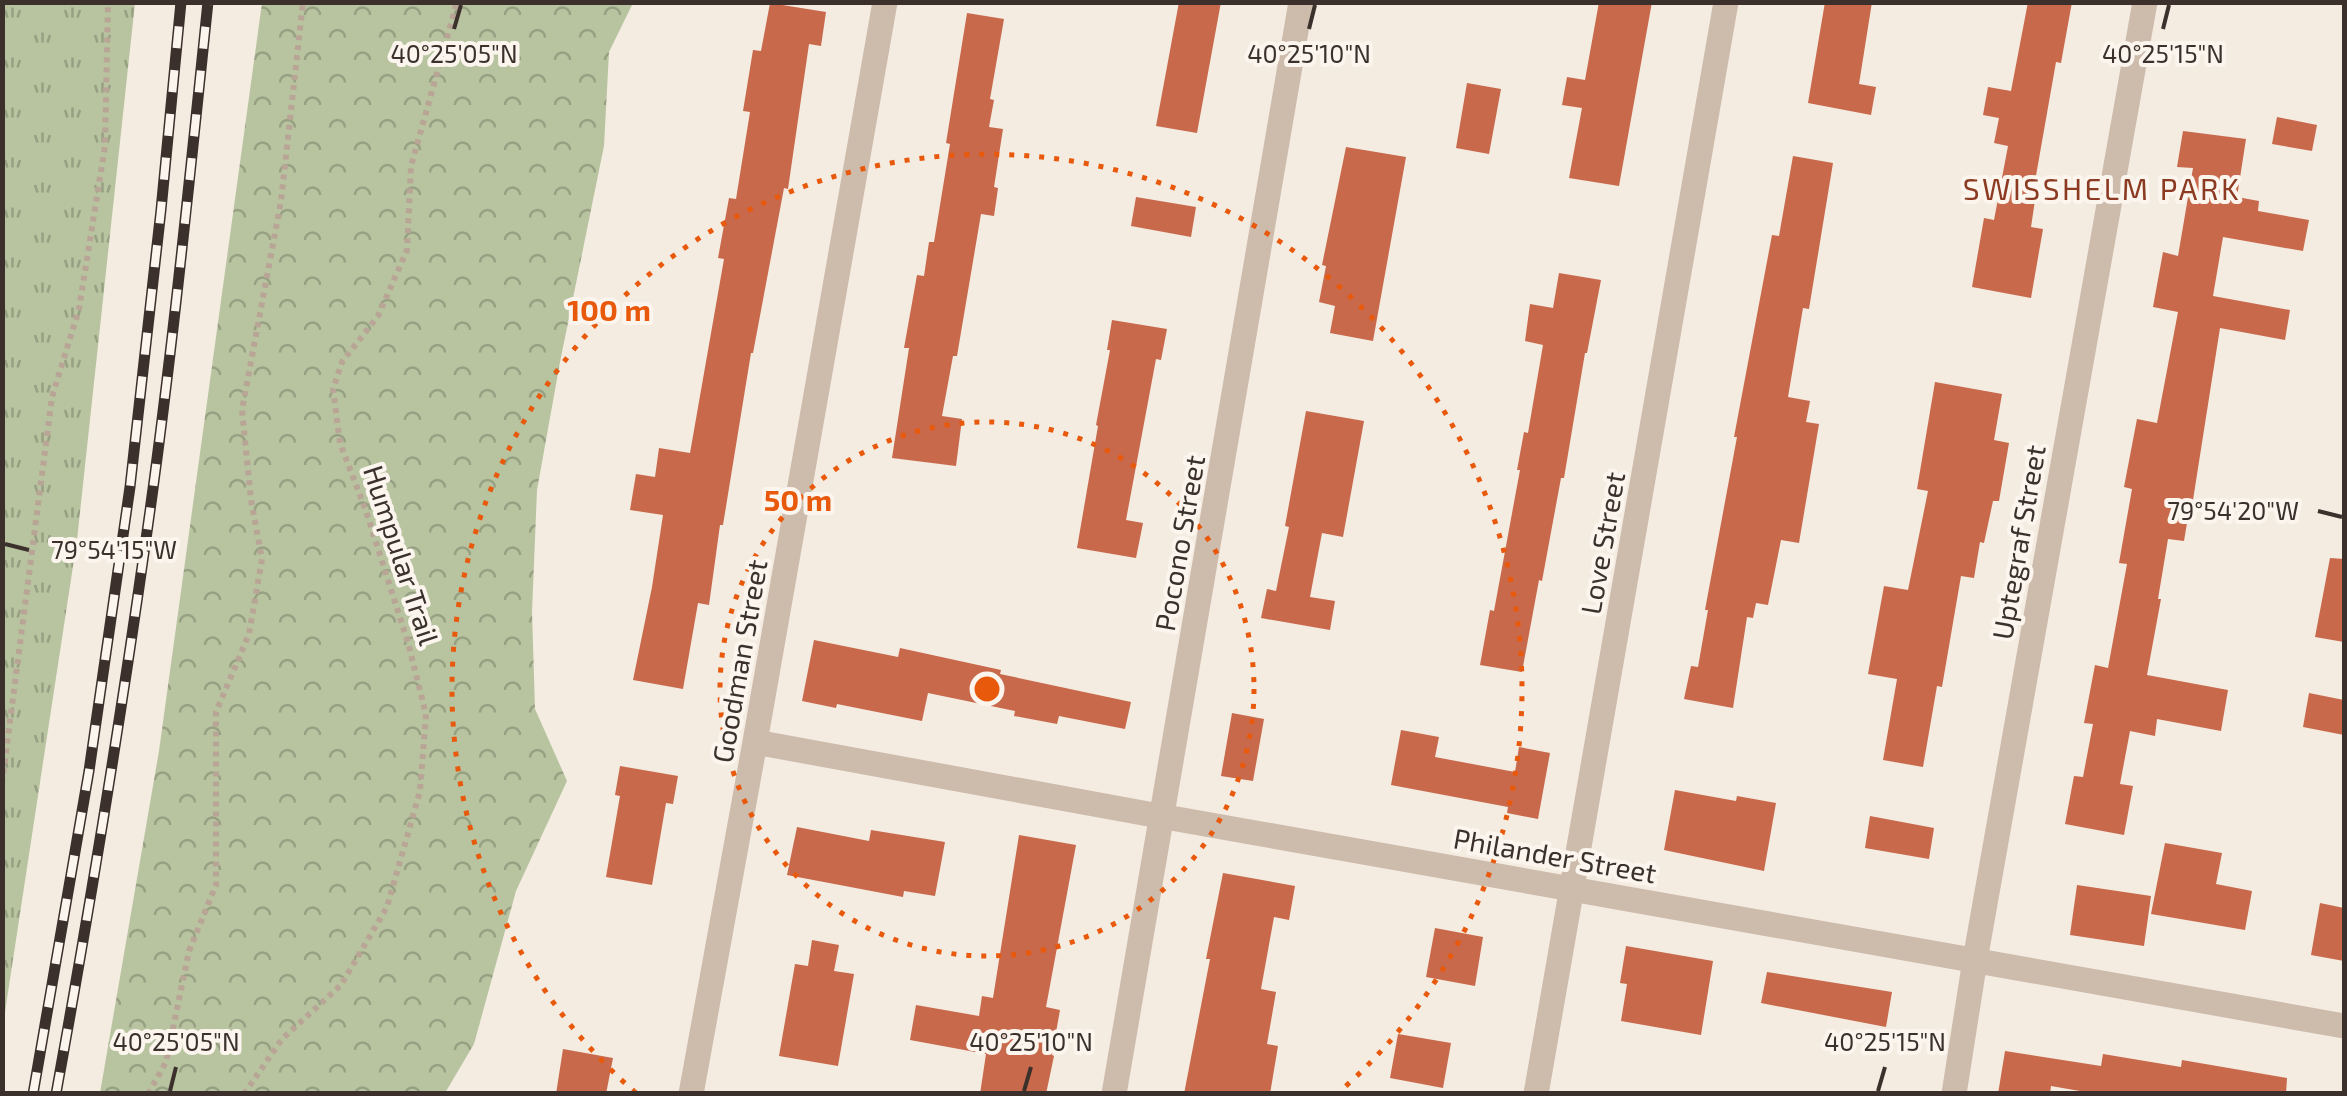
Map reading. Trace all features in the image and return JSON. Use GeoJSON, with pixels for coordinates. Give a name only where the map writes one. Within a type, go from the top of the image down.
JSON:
{"type":"FeatureCollection","features":[{"type":"Feature","properties":{"kind":"street","name":"Goodman Street"},"geometry":{"type":"LineString","coordinates":[[690,1094],[884,2]]}},
{"type":"Feature","properties":{"kind":"street","name":"Pocono Street"},"geometry":{"type":"LineString","coordinates":[[1114,1094],[1301,2]]}},
{"type":"Feature","properties":{"kind":"street","name":"Love Street"},"geometry":{"type":"LineString","coordinates":[[1536,1094],[1726,2]]}},
{"type":"Feature","properties":{"kind":"street","name":"Uptegraf Street"},"geometry":{"type":"LineString","coordinates":[[1954,1094],[2145,2]]}},
{"type":"Feature","properties":{"kind":"street","name":"Philander Street"},"geometry":{"type":"LineString","coordinates":[[755,742],[2344,1026]]}},
{"type":"Feature","properties":{"kind":"path"},"geometry":{"type":"LineString","coordinates":[[2,784],[52,397],[79,309],[106,146],[108,2]]}},
{"type":"Feature","properties":{"kind":"path"},"geometry":{"type":"LineString","coordinates":[[148,1094],[166,1062],[189,951],[216,885],[216,712],[249,634],[262,559],[251,500],[242,410],[281,201],[303,2]]}},
{"type":"Feature","properties":{"kind":"path","name":"Humpular Trail"},"geometry":{"type":"LineString","coordinates":[[244,1094],[282,1039],[341,985],[387,906],[420,791],[426,714],[408,642],[340,443],[333,389],[342,362],[378,316],[407,250],[411,166],[457,2]]}},
{"type":"Feature","properties":{"kind":"green space"},"geometry":{"type":"Polygon","coordinates":[[[3,2],[135,3],[77,540],[3,1025],[3,2]]]}},
{"type":"Feature","properties":{"kind":"green space"},"geometry":{"type":"Polygon","coordinates":[[[262,3],[633,3],[609,52],[604,146],[537,490],[532,612],[535,709],[567,781],[516,891],[474,1044],[445,1093],[100,1093],[159,751],[262,3]]]}},
{"type":"Feature","properties":{"kind":"building"},"geometry":{"type":"Polygon","coordinates":[[[1179,2],[1221,2],[1197,133],[1156,126],[1179,2]]]}},
{"type":"Feature","properties":{"kind":"building"},"geometry":{"type":"Polygon","coordinates":[[[1599,2],[1652,2],[1619,186],[1569,178],[1582,108],[1562,105],[1567,77],[1585,80],[1599,2]]]}},
{"type":"Feature","properties":{"kind":"building"},"geometry":{"type":"Polygon","coordinates":[[[1825,2],[1872,2],[1859,84],[1876,87],[1871,115],[1808,103],[1825,2]]]}},
{"type":"Feature","properties":{"kind":"building"},"geometry":{"type":"Polygon","coordinates":[[[2028,2],[2072,2],[2061,63],[2056,62],[2034,187],[2031,227],[2043,229],[2031,298],[1972,287],[1984,218],[1994,220],[2008,146],[1994,143],[1999,118],[1983,115],[1988,87],[2011,91],[2028,2]]]}},
{"type":"Feature","properties":{"kind":"building"},"geometry":{"type":"Polygon","coordinates":[[[770,3],[826,12],[821,46],[809,44],[788,189],[784,188],[751,353],[709,605],[698,603],[683,689],[633,680],[663,515],[630,510],[636,474],[655,477],[659,448],[690,453],[724,259],[718,258],[729,198],[736,199],[750,112],[743,111],[753,50],[761,51],[770,3]]]}},
{"type":"Feature","properties":{"kind":"building"},"geometry":{"type":"Polygon","coordinates":[[[967,13],[1004,19],[989,127],[1003,129],[994,216],[981,214],[957,356],[953,356],[942,416],[962,419],[956,466],[892,458],[909,348],[904,348],[917,275],[924,276],[929,242],[934,242],[967,13]]]}},
{"type":"Feature","properties":{"kind":"building"},"geometry":{"type":"Polygon","coordinates":[[[1467,83],[1501,89],[1489,154],[1456,148],[1467,83]]]}},
{"type":"Feature","properties":{"kind":"building"},"geometry":{"type":"Polygon","coordinates":[[[2277,117],[2317,125],[2312,151],[2272,144],[2277,117]]]}},
{"type":"Feature","properties":{"kind":"building"},"geometry":{"type":"Polygon","coordinates":[[[2183,131],[2246,139],[2237,197],[2259,201],[2258,211],[2309,220],[2303,251],[2223,237],[2213,296],[2290,310],[2285,340],[2220,328],[2193,500],[2184,541],[2168,539],[2147,675],[2228,690],[2221,731],[2157,719],[2155,736],[2130,731],[2120,784],[2133,786],[2124,835],[2065,824],[2074,776],[2083,777],[2093,724],[2084,723],[2095,665],[2108,668],[2127,564],[2119,563],[2132,489],[2124,487],[2137,419],[2157,423],[2178,312],[2153,307],[2163,252],[2178,256],[2193,168],[2177,167],[2183,131]]]}},
{"type":"Feature","properties":{"kind":"building"},"geometry":{"type":"Polygon","coordinates":[[[1346,147],[1406,157],[1373,341],[1330,333],[1335,306],[1319,302],[1326,266],[1322,265],[1346,147]]]}},
{"type":"Feature","properties":{"kind":"building"},"geometry":{"type":"Polygon","coordinates":[[[1793,156],[1833,163],[1809,309],[1803,308],[1788,397],[1810,401],[1806,422],[1819,424],[1799,543],[1781,540],[1768,605],[1756,603],[1753,618],[1747,617],[1733,708],[1684,699],[1691,666],[1698,667],[1734,437],[1772,235],[1779,236],[1793,156]]]}},
{"type":"Feature","properties":{"kind":"building"},"geometry":{"type":"Polygon","coordinates":[[[1136,197],[1196,207],[1191,237],[1131,226],[1136,197]]]}},
{"type":"Feature","properties":{"kind":"building"},"geometry":{"type":"Polygon","coordinates":[[[1559,273],[1601,280],[1522,672],[1480,665],[1490,610],[1494,611],[1543,345],[1525,341],[1530,304],[1553,308],[1559,273]]]}},
{"type":"Feature","properties":{"kind":"building"},"geometry":{"type":"Polygon","coordinates":[[[1112,320],[1167,329],[1161,360],[1156,359],[1126,520],[1143,523],[1136,558],[1077,548],[1112,320]]]}},
{"type":"Feature","properties":{"kind":"building"},"geometry":{"type":"Polygon","coordinates":[[[1935,382],[2002,394],[1994,440],[2009,443],[1999,501],[1993,501],[1974,578],[1961,576],[1942,687],[1937,686],[1923,767],[1883,760],[1897,679],[1868,674],[1884,586],[1908,590],[1928,491],[1917,489],[1935,382]]]}},
{"type":"Feature","properties":{"kind":"building"},"geometry":{"type":"Polygon","coordinates":[[[1306,411],[1364,421],[1343,537],[1322,533],[1310,597],[1335,601],[1330,630],[1261,618],[1267,589],[1276,591],[1306,411]]]}},
{"type":"Feature","properties":{"kind":"building"},"geometry":{"type":"Polygon","coordinates":[[[2330,558],[2344,559],[2344,642],[2315,637],[2330,558]]]}},
{"type":"Feature","properties":{"kind":"building"},"geometry":{"type":"Polygon","coordinates":[[[814,640],[898,657],[900,648],[1131,702],[1125,729],[1059,716],[1057,724],[928,693],[922,721],[802,701],[814,640]]]}},
{"type":"Feature","properties":{"kind":"building"},"geometry":{"type":"Polygon","coordinates":[[[2309,693],[2344,700],[2344,735],[2303,727],[2309,693]]]}},
{"type":"Feature","properties":{"kind":"building"},"geometry":{"type":"Polygon","coordinates":[[[1232,713],[1264,719],[1253,781],[1221,776],[1232,713]]]}},
{"type":"Feature","properties":{"kind":"building"},"geometry":{"type":"Polygon","coordinates":[[[1401,730],[1439,737],[1435,757],[1515,772],[1519,747],[1550,753],[1538,819],[1507,813],[1508,807],[1391,785],[1401,730]]]}},
{"type":"Feature","properties":{"kind":"building"},"geometry":{"type":"Polygon","coordinates":[[[620,766],[678,776],[673,804],[666,803],[652,885],[606,877],[620,796],[615,795],[620,766]]]}},
{"type":"Feature","properties":{"kind":"building"},"geometry":{"type":"Polygon","coordinates":[[[1675,790],[1736,801],[1737,796],[1776,803],[1764,871],[1664,850],[1675,790]]]}},
{"type":"Feature","properties":{"kind":"building"},"geometry":{"type":"Polygon","coordinates":[[[1870,816],[1934,828],[1929,859],[1865,848],[1870,816]]]}},
{"type":"Feature","properties":{"kind":"building"},"geometry":{"type":"Polygon","coordinates":[[[797,827],[869,841],[871,830],[945,842],[935,896],[904,891],[903,897],[787,875],[797,827]]]}},
{"type":"Feature","properties":{"kind":"building"},"geometry":{"type":"Polygon","coordinates":[[[1019,835],[1076,845],[1046,1007],[1060,1010],[1054,1056],[1046,1094],[980,1094],[986,1054],[910,1040],[916,1005],[979,1016],[982,996],[993,998],[1019,835]]]}},
{"type":"Feature","properties":{"kind":"building"},"geometry":{"type":"Polygon","coordinates":[[[2165,843],[2222,853],[2216,884],[2252,891],[2245,930],[2151,914],[2165,843]]]}},
{"type":"Feature","properties":{"kind":"building"},"geometry":{"type":"Polygon","coordinates":[[[1223,873],[1295,886],[1289,920],[1274,917],[1261,989],[1276,992],[1267,1044],[1278,1046],[1270,1094],[1184,1094],[1223,873]]]}},
{"type":"Feature","properties":{"kind":"building"},"geometry":{"type":"Polygon","coordinates":[[[2077,885],[2151,896],[2144,946],[2070,935],[2077,885]]]}},
{"type":"Feature","properties":{"kind":"building"},"geometry":{"type":"Polygon","coordinates":[[[2320,903],[2344,908],[2344,961],[2311,955],[2320,903]]]}},
{"type":"Feature","properties":{"kind":"building"},"geometry":{"type":"Polygon","coordinates":[[[1435,928],[1483,937],[1475,986],[1426,977],[1435,928]]]}},
{"type":"Feature","properties":{"kind":"building"},"geometry":{"type":"Polygon","coordinates":[[[812,940],[839,945],[834,971],[854,974],[838,1066],[779,1056],[795,964],[808,966],[812,940]]]}},
{"type":"Feature","properties":{"kind":"building"},"geometry":{"type":"Polygon","coordinates":[[[1626,946],[1713,961],[1701,1035],[1621,1021],[1627,984],[1620,983],[1626,946]]]}},
{"type":"Feature","properties":{"kind":"building"},"geometry":{"type":"Polygon","coordinates":[[[1767,972],[1892,992],[1886,1027],[1761,1003],[1767,972]]]}},
{"type":"Feature","properties":{"kind":"building"},"geometry":{"type":"Polygon","coordinates":[[[1398,1034],[1451,1043],[1443,1088],[1390,1078],[1398,1034]]]}},
{"type":"Feature","properties":{"kind":"building"},"geometry":{"type":"Polygon","coordinates":[[[563,1049],[613,1058],[606,1094],[556,1094],[563,1049]]]}},
{"type":"Feature","properties":{"kind":"building"},"geometry":{"type":"Polygon","coordinates":[[[2005,1051],[2101,1066],[2103,1054],[2181,1067],[2182,1060],[2287,1078],[2286,1094],[2097,1094],[2051,1086],[2050,1094],[1998,1094],[2005,1051]]]}},
{"type":"Feature","properties":{"kind":"railway"},"geometry":{"type":"LineString","coordinates":[[33,1094],[89,771],[130,487],[181,2]]}},
{"type":"Feature","properties":{"kind":"railway"},"geometry":{"type":"LineString","coordinates":[[56,1094],[145,546],[208,2]]}},
{"type":"Feature","properties":{"kind":"district","name":"SWISSHELM PARK"},"geometry":{"type":"Point","coordinates":[2102,188]}}]}
